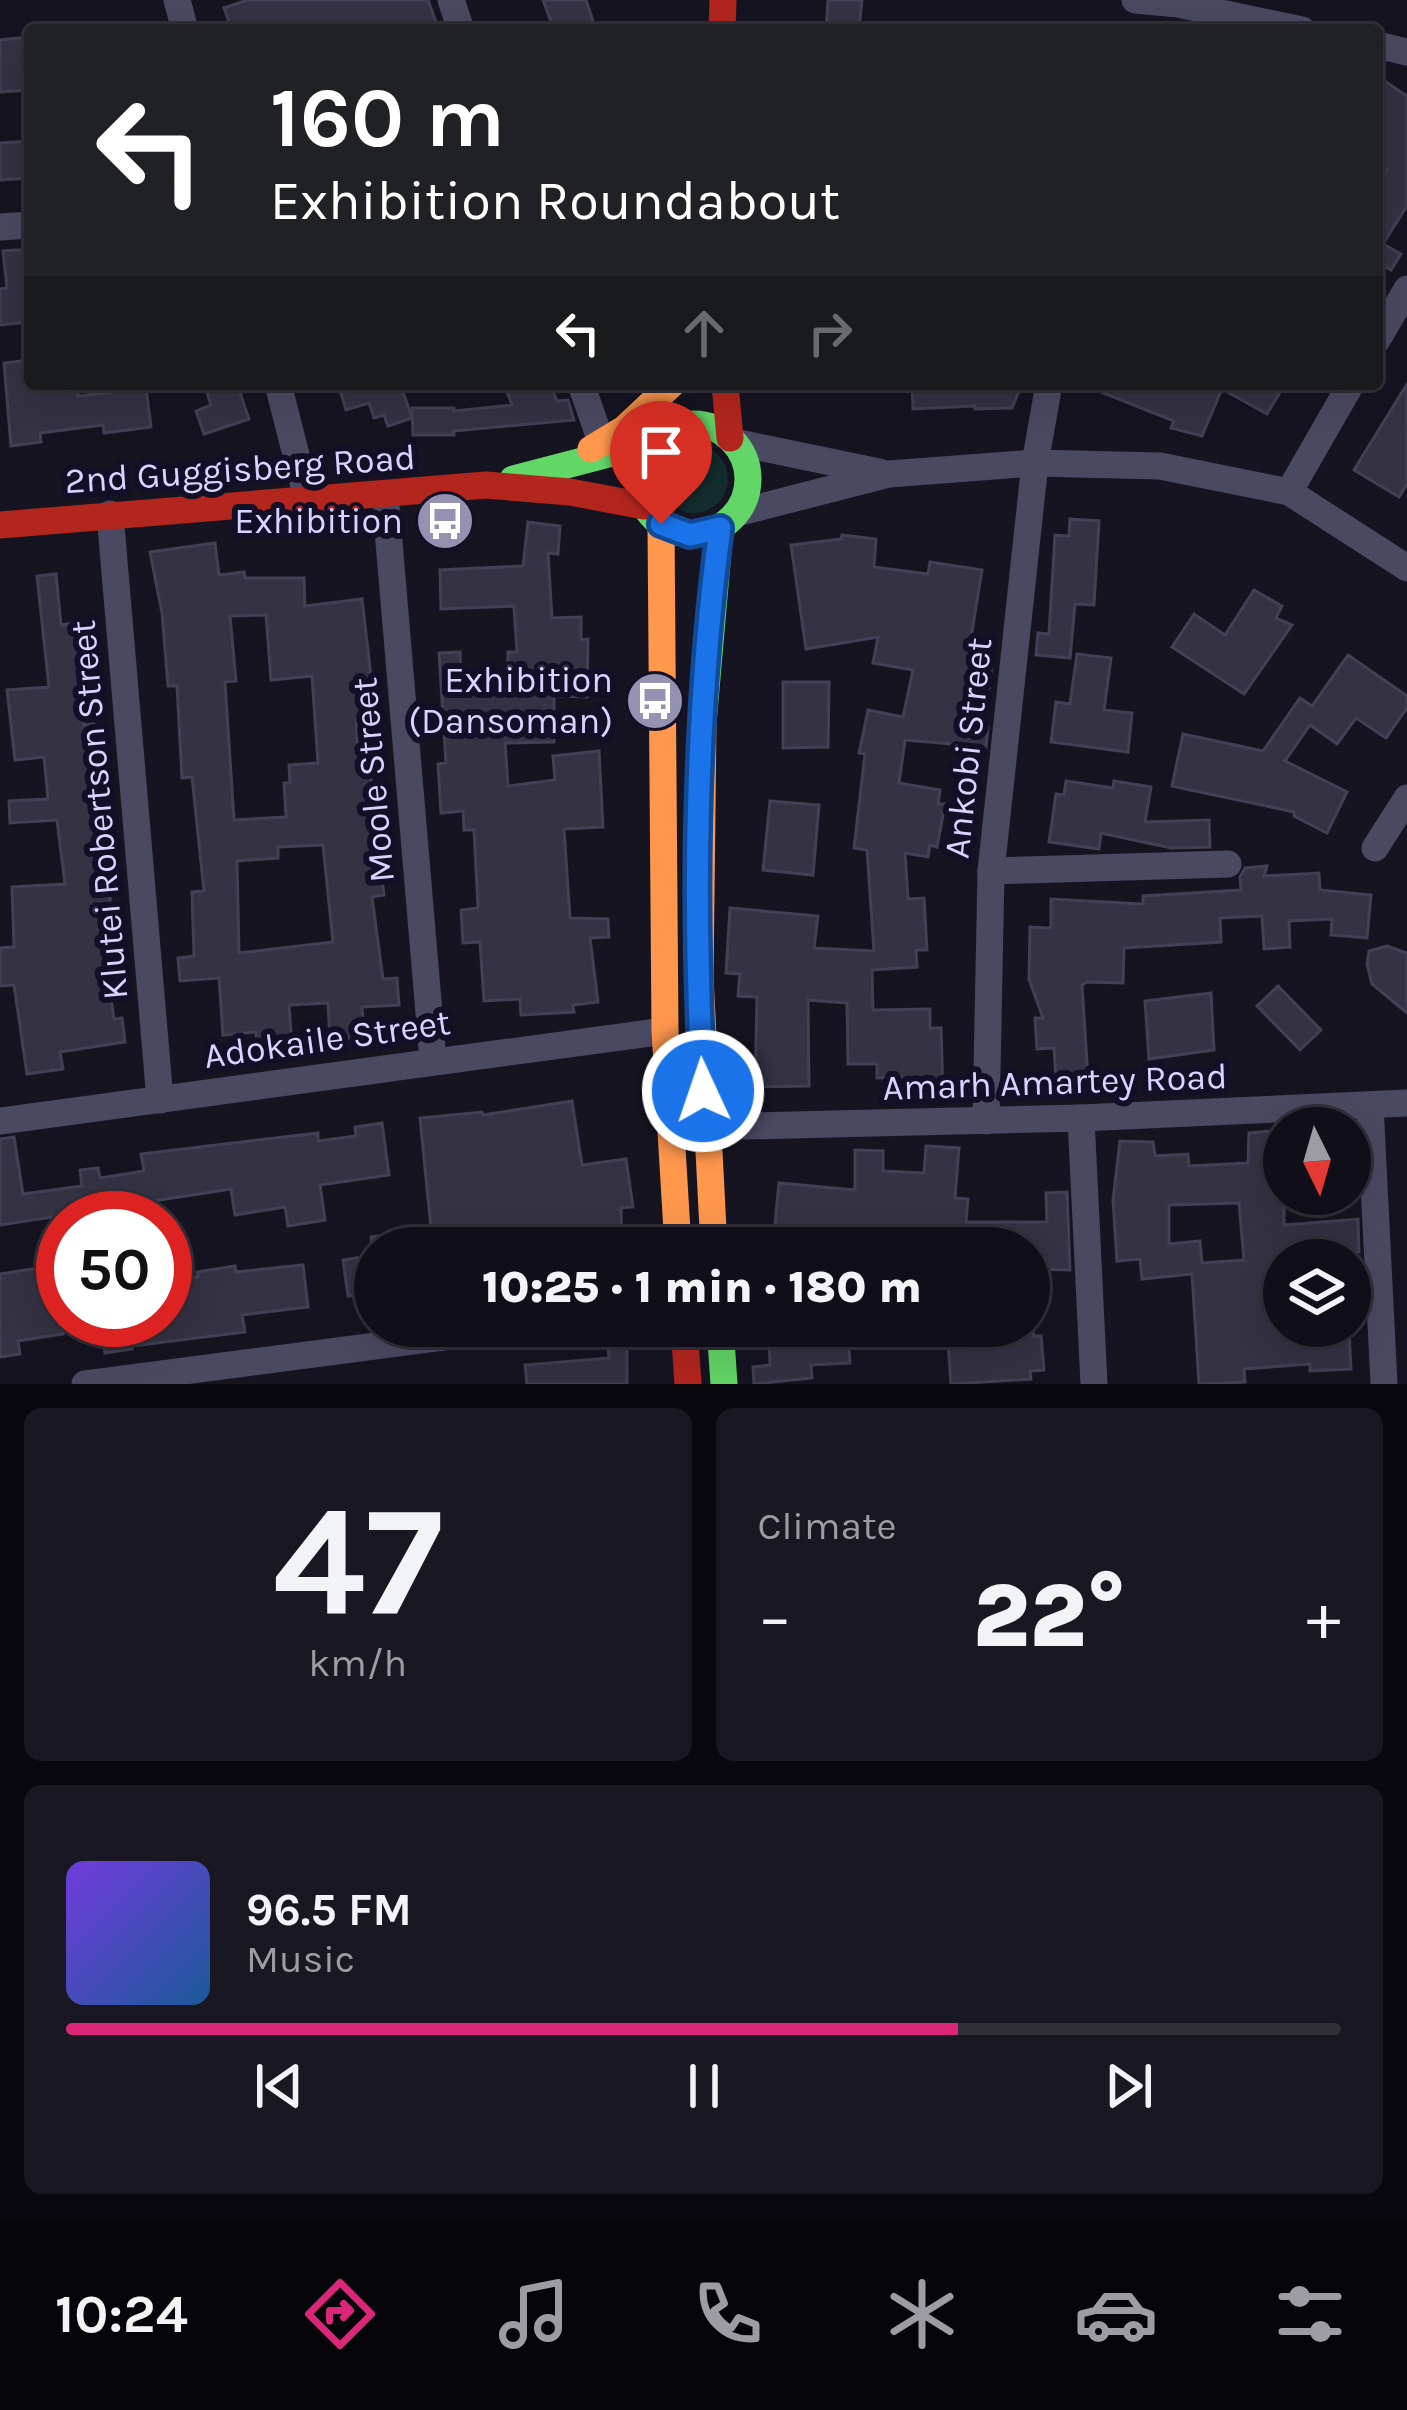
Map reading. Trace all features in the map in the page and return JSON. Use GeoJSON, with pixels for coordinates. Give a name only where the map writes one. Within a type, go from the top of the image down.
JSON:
{"type":"FeatureCollection","features":[{"type":"Feature","properties":{"kind":"main road"},"geometry":{"type":"LineString","coordinates":[[555,466],[602,444],[668,390]]}},
{"type":"Feature","properties":{"kind":"main road"},"geometry":{"type":"LineString","coordinates":[[672,390],[638,474],[653,515],[663,580],[665,1031],[677,1227]]}},
{"type":"Feature","properties":{"kind":"main road"},"geometry":{"type":"LineString","coordinates":[[712,1227],[699,1021],[702,722],[707,623],[729,520],[748,484],[748,471],[732,440],[726,390]]}},
{"type":"Feature","properties":{"kind":"main road"},"geometry":{"type":"LineString","coordinates":[[653,440],[670,429],[701,424],[732,440]]}},
{"type":"Feature","properties":{"kind":"main road","name":"2nd Guggisberg Road"},"geometry":{"type":"LineString","coordinates":[[0,525],[486,485],[653,440]]}},
{"type":"Feature","properties":{"kind":"main road","name":"2nd Guggisberg Road"},"geometry":{"type":"LineString","coordinates":[[486,485],[595,495],[653,515]]}},
{"type":"Feature","properties":{"kind":"main road"},"geometry":{"type":"LineString","coordinates":[[595,495],[630,522],[663,580]]}},
{"type":"Feature","properties":{"kind":"main road"},"geometry":{"type":"LineString","coordinates":[[653,515],[690,535],[729,520]]}},
{"type":"Feature","properties":{"kind":"main road"},"geometry":{"type":"LineString","coordinates":[[685,1347],[688,1384]]}},
{"type":"Feature","properties":{"kind":"main road"},"geometry":{"type":"LineString","coordinates":[[721,1347],[724,1384]]}},
{"type":"Feature","properties":{"kind":"street"},"geometry":{"type":"LineString","coordinates":[[1136,0],[1173,17],[1242,24]]}},
{"type":"Feature","properties":{"kind":"street"},"geometry":{"type":"LineString","coordinates":[[1383,330],[1407,289]]}},
{"type":"Feature","properties":{"kind":"street"},"geometry":{"type":"LineString","coordinates":[[280,390],[307,498]]}},
{"type":"Feature","properties":{"kind":"street"},"geometry":{"type":"LineString","coordinates":[[583,390],[602,444]]}},
{"type":"Feature","properties":{"kind":"street","name":"Ankobi Street"},"geometry":{"type":"LineString","coordinates":[[986,1121],[991,871],[1035,463],[1048,390]]}},
{"type":"Feature","properties":{"kind":"street"},"geometry":{"type":"LineString","coordinates":[[1289,491],[1348,390]]}},
{"type":"Feature","properties":{"kind":"street"},"geometry":{"type":"LineString","coordinates":[[732,440],[889,474]]}},
{"type":"Feature","properties":{"kind":"street"},"geometry":{"type":"LineString","coordinates":[[729,520],[889,474],[1035,463],[1160,466],[1289,491],[1407,568]]}},
{"type":"Feature","properties":{"kind":"street","name":"Moole Street"},"geometry":{"type":"LineString","coordinates":[[385,495],[434,1060]]}},
{"type":"Feature","properties":{"kind":"street","name":"Klutei Robertson Street"},"geometry":{"type":"LineString","coordinates":[[110,514],[160,1100]]}},
{"type":"Feature","properties":{"kind":"street"},"geometry":{"type":"LineString","coordinates":[[1375,848],[1407,798]]}},
{"type":"Feature","properties":{"kind":"street"},"geometry":{"type":"LineString","coordinates":[[991,871],[1228,864]]}},
{"type":"Feature","properties":{"kind":"street","name":"Adokaile Street"},"geometry":{"type":"LineString","coordinates":[[0,1121],[665,1031]]}},
{"type":"Feature","properties":{"kind":"street","name":"Amarh Amartey Road"},"geometry":{"type":"LineString","coordinates":[[705,1127],[1081,1118],[1407,1102]]}},
{"type":"Feature","properties":{"kind":"street"},"geometry":{"type":"LineString","coordinates":[[1370,1105],[1384,1384]]}},
{"type":"Feature","properties":{"kind":"street"},"geometry":{"type":"LineString","coordinates":[[1081,1118],[1094,1384]]}},
{"type":"Feature","properties":{"kind":"street"},"geometry":{"type":"LineString","coordinates":[[86,1384],[253,1373],[405,1347]]}},
{"type":"Feature","properties":{"kind":"green space"},"geometry":{"type":"Polygon","coordinates":[[[694,445],[718,455],[728,479],[718,503],[694,513],[670,503],[660,479],[670,455],[694,445]]]}},
{"type":"Feature","properties":{"kind":"building"},"geometry":{"type":"Polygon","coordinates":[[[247,0],[428,0],[437,24],[230,24],[224,8],[247,0]]]}},
{"type":"Feature","properties":{"kind":"building"},"geometry":{"type":"Polygon","coordinates":[[[543,0],[586,0],[594,24],[552,24],[543,0]]]}},
{"type":"Feature","properties":{"kind":"building"},"geometry":{"type":"Polygon","coordinates":[[[828,0],[862,0],[860,24],[826,24],[828,0]]]}},
{"type":"Feature","properties":{"kind":"building"},"geometry":{"type":"Polygon","coordinates":[[[24,38],[24,90],[0,92],[0,40],[24,38]]]}},
{"type":"Feature","properties":{"kind":"building"},"geometry":{"type":"Polygon","coordinates":[[[1383,80],[1407,96],[1407,206],[1383,244],[1383,176],[1387,170],[1383,167],[1383,80]]]}},
{"type":"Feature","properties":{"kind":"building"},"geometry":{"type":"Polygon","coordinates":[[[24,141],[24,178],[0,180],[0,143],[24,141]]]}},
{"type":"Feature","properties":{"kind":"building"},"geometry":{"type":"Polygon","coordinates":[[[1383,244],[1401,254],[1391,270],[1383,265],[1383,244]]]}},
{"type":"Feature","properties":{"kind":"building"},"geometry":{"type":"Polygon","coordinates":[[[24,249],[24,323],[0,325],[0,289],[7,288],[3,251],[24,249]]]}},
{"type":"Feature","properties":{"kind":"building"},"geometry":{"type":"Polygon","coordinates":[[[24,361],[24,390],[78,390],[78,396],[146,390],[151,427],[104,433],[103,425],[40,433],[41,442],[11,446],[4,363],[24,361]]]}},
{"type":"Feature","properties":{"kind":"building"},"geometry":{"type":"Polygon","coordinates":[[[1407,384],[1407,484],[1399,497],[1354,470],[1407,384]]]}},
{"type":"Feature","properties":{"kind":"building"},"geometry":{"type":"Polygon","coordinates":[[[206,390],[239,390],[249,419],[204,434],[196,411],[211,405],[206,390]]]}},
{"type":"Feature","properties":{"kind":"building"},"geometry":{"type":"Polygon","coordinates":[[[340,390],[408,390],[403,392],[412,418],[388,426],[384,415],[374,418],[369,403],[346,410],[340,390]]]}},
{"type":"Feature","properties":{"kind":"building"},"geometry":{"type":"Polygon","coordinates":[[[506,390],[552,390],[557,401],[568,400],[574,420],[454,431],[454,435],[413,435],[412,408],[454,411],[512,405],[506,390]]]}},
{"type":"Feature","properties":{"kind":"building"},"geometry":{"type":"Polygon","coordinates":[[[912,390],[1020,390],[1012,408],[913,409],[912,390]]]}},
{"type":"Feature","properties":{"kind":"building"},"geometry":{"type":"Polygon","coordinates":[[[1096,390],[1222,390],[1202,436],[1171,428],[1174,421],[1096,390]]]}},
{"type":"Feature","properties":{"kind":"building"},"geometry":{"type":"Polygon","coordinates":[[[1224,390],[1281,390],[1267,414],[1224,390]]]}},
{"type":"Feature","properties":{"kind":"building"},"geometry":{"type":"Polygon","coordinates":[[[1070,519],[1099,521],[1094,605],[1075,604],[1070,658],[1036,655],[1038,633],[1049,634],[1055,535],[1069,536],[1070,519]]]}},
{"type":"Feature","properties":{"kind":"building"},"geometry":{"type":"Polygon","coordinates":[[[528,522],[560,526],[558,554],[548,553],[552,618],[581,617],[581,640],[588,639],[587,697],[554,696],[554,742],[505,743],[508,786],[555,780],[553,756],[599,751],[603,827],[564,829],[570,918],[608,919],[609,937],[590,938],[598,1002],[573,1005],[574,1012],[521,1015],[520,999],[484,1001],[480,942],[463,943],[461,910],[478,908],[474,830],[464,830],[463,811],[441,813],[438,764],[446,763],[439,653],[460,652],[461,676],[508,673],[508,652],[517,652],[514,606],[441,609],[440,570],[523,566],[528,522]]]}},
{"type":"Feature","properties":{"kind":"building"},"geometry":{"type":"Polygon","coordinates":[[[842,535],[876,539],[874,567],[928,574],[930,562],[982,570],[968,656],[993,660],[989,688],[965,684],[959,724],[988,727],[986,747],[905,740],[899,783],[940,790],[938,804],[945,804],[937,847],[930,845],[928,857],[905,853],[908,899],[924,898],[927,950],[916,950],[917,967],[872,970],[873,1010],[930,1009],[930,1028],[941,1028],[943,1092],[926,1077],[877,1078],[877,1064],[848,1064],[847,1003],[808,1000],[809,1086],[755,1087],[757,997],[738,996],[740,974],[726,973],[730,908],[818,916],[814,948],[874,951],[867,850],[854,848],[865,754],[859,753],[868,710],[903,717],[913,670],[873,663],[878,637],[806,649],[791,545],[841,539],[842,535]]]}},
{"type":"Feature","properties":{"kind":"building"},"geometry":{"type":"Polygon","coordinates":[[[215,543],[219,575],[244,572],[245,578],[304,578],[305,606],[362,599],[373,694],[364,695],[366,718],[356,719],[360,777],[371,777],[384,895],[372,897],[383,979],[397,978],[399,1005],[362,1007],[364,1038],[330,1040],[328,1003],[289,1005],[292,1046],[257,1049],[256,1032],[223,1035],[219,978],[180,981],[178,958],[194,956],[192,892],[204,891],[192,777],[182,778],[177,686],[168,686],[162,613],[150,552],[215,543]],[[266,615],[230,616],[236,681],[225,682],[234,820],[286,817],[284,783],[290,783],[289,765],[318,763],[312,676],[271,680],[266,615]],[[323,845],[278,847],[278,858],[237,861],[239,953],[333,942],[323,845]]]}},
{"type":"Feature","properties":{"kind":"building"},"geometry":{"type":"Polygon","coordinates":[[[56,574],[61,625],[81,622],[84,648],[91,648],[94,675],[88,676],[89,685],[80,686],[84,725],[94,724],[96,749],[86,750],[91,807],[98,834],[103,834],[118,971],[107,972],[114,1019],[122,1018],[125,1042],[60,1052],[63,1069],[27,1074],[14,985],[0,986],[0,948],[14,947],[12,887],[65,884],[57,820],[10,823],[9,801],[48,799],[44,757],[15,760],[7,690],[49,687],[37,576],[56,574]]]}},
{"type":"Feature","properties":{"kind":"building"},"geometry":{"type":"Polygon","coordinates":[[[1254,590],[1282,606],[1276,618],[1292,625],[1244,694],[1172,647],[1194,614],[1225,635],[1254,590]]]}},
{"type":"Feature","properties":{"kind":"building"},"geometry":{"type":"Polygon","coordinates":[[[1077,654],[1111,658],[1104,710],[1132,713],[1128,752],[1051,742],[1056,702],[1070,704],[1077,654]]]}},
{"type":"Feature","properties":{"kind":"building"},"geometry":{"type":"Polygon","coordinates":[[[1348,655],[1407,696],[1407,708],[1386,738],[1356,718],[1337,744],[1310,725],[1285,761],[1347,792],[1327,833],[1294,812],[1172,786],[1183,734],[1263,751],[1300,698],[1312,706],[1348,655]]]}},
{"type":"Feature","properties":{"kind":"building"},"geometry":{"type":"Polygon","coordinates":[[[783,682],[829,682],[828,747],[783,748],[783,682]]]}},
{"type":"Feature","properties":{"kind":"building"},"geometry":{"type":"Polygon","coordinates":[[[1066,781],[1113,788],[1114,781],[1151,787],[1145,822],[1209,820],[1210,847],[1171,848],[1101,833],[1099,849],[1049,842],[1056,794],[1064,795],[1066,781]]]}},
{"type":"Feature","properties":{"kind":"building"},"geometry":{"type":"Polygon","coordinates":[[[770,801],[819,805],[813,875],[763,870],[770,801]]]}},
{"type":"Feature","properties":{"kind":"building"},"geometry":{"type":"Polygon","coordinates":[[[1267,866],[1264,876],[1319,873],[1320,890],[1371,895],[1367,938],[1331,935],[1332,919],[1289,921],[1290,947],[1264,949],[1262,916],[1220,918],[1221,942],[1124,948],[1123,983],[1082,985],[1088,1078],[1056,1080],[1054,1048],[1037,1049],[1035,1018],[1043,1018],[1029,979],[1030,927],[1051,928],[1051,899],[1143,904],[1143,896],[1241,890],[1245,868],[1267,866]]]}},
{"type":"Feature","properties":{"kind":"building"},"geometry":{"type":"Polygon","coordinates":[[[1387,946],[1407,953],[1407,1013],[1372,984],[1369,951],[1387,946]]]}},
{"type":"Feature","properties":{"kind":"building"},"geometry":{"type":"Polygon","coordinates":[[[1278,986],[1321,1030],[1300,1050],[1257,1006],[1278,986]]]}},
{"type":"Feature","properties":{"kind":"building"},"geometry":{"type":"Polygon","coordinates":[[[1211,993],[1214,1050],[1149,1059],[1145,1001],[1211,993]]]}},
{"type":"Feature","properties":{"kind":"building"},"geometry":{"type":"Polygon","coordinates":[[[572,1101],[582,1165],[626,1159],[633,1207],[621,1208],[621,1227],[431,1227],[420,1118],[483,1115],[572,1101]]]}},
{"type":"Feature","properties":{"kind":"building"},"geometry":{"type":"Polygon","coordinates":[[[382,1123],[389,1175],[320,1185],[325,1220],[288,1226],[285,1207],[235,1215],[231,1189],[192,1195],[192,1191],[45,1191],[82,1186],[80,1170],[98,1168],[100,1178],[144,1171],[141,1154],[318,1133],[318,1141],[356,1136],[355,1127],[382,1123]]]}},
{"type":"Feature","properties":{"kind":"building"},"geometry":{"type":"Polygon","coordinates":[[[1263,1132],[1263,1215],[1284,1215],[1284,1225],[1358,1219],[1359,1239],[1263,1239],[1263,1347],[1350,1347],[1351,1369],[1310,1371],[1310,1364],[1244,1369],[1245,1382],[1199,1384],[1192,1274],[1142,1279],[1140,1259],[1117,1261],[1113,1200],[1120,1141],[1153,1142],[1155,1156],[1188,1154],[1189,1166],[1248,1163],[1249,1133],[1263,1132]],[[1239,1203],[1169,1205],[1169,1244],[1200,1241],[1202,1263],[1244,1260],[1239,1203]]]}},
{"type":"Feature","properties":{"kind":"building"},"geometry":{"type":"Polygon","coordinates":[[[14,1137],[23,1194],[36,1192],[36,1220],[0,1225],[0,1139],[14,1137]]]}},
{"type":"Feature","properties":{"kind":"building"},"geometry":{"type":"Polygon","coordinates":[[[926,1146],[959,1148],[955,1198],[968,1199],[966,1222],[1047,1222],[1046,1193],[1067,1192],[1070,1270],[1050,1270],[1050,1227],[775,1227],[779,1183],[855,1190],[855,1150],[883,1151],[883,1171],[924,1173],[926,1146]]]}},
{"type":"Feature","properties":{"kind":"building"},"geometry":{"type":"Polygon","coordinates":[[[354,1258],[354,1295],[348,1296],[343,1260],[354,1258]]]}},
{"type":"Feature","properties":{"kind":"building"},"geometry":{"type":"Polygon","coordinates":[[[303,1265],[308,1307],[242,1315],[245,1332],[192,1339],[192,1278],[198,1277],[197,1272],[235,1266],[236,1272],[303,1265]]]}},
{"type":"Feature","properties":{"kind":"building"},"geometry":{"type":"Polygon","coordinates":[[[36,1268],[36,1338],[18,1341],[20,1354],[0,1357],[0,1274],[36,1268]]]}},
{"type":"Feature","properties":{"kind":"building"},"geometry":{"type":"Polygon","coordinates":[[[104,1347],[132,1347],[132,1349],[105,1353],[104,1347]]]}},
{"type":"Feature","properties":{"kind":"building"},"geometry":{"type":"Polygon","coordinates":[[[608,1347],[627,1347],[627,1384],[527,1384],[525,1365],[609,1358],[608,1347]]]}},
{"type":"Feature","properties":{"kind":"building"},"geometry":{"type":"Polygon","coordinates":[[[769,1347],[849,1347],[850,1363],[811,1365],[812,1378],[754,1384],[753,1367],[770,1365],[769,1347]]]}},
{"type":"Feature","properties":{"kind":"building"},"geometry":{"type":"Polygon","coordinates":[[[948,1347],[1042,1347],[1044,1370],[1030,1371],[1031,1379],[951,1384],[948,1347]]]}},
{"type":"Feature","properties":{"kind":"traffic: fast"},"geometry":{"type":"LineString","coordinates":[[693,424],[714,428],[732,440],[744,458],[748,479],[744,500],[732,518],[714,530],[693,534],[672,530],[654,518],[642,500],[638,479],[642,458],[654,440],[672,428],[693,424]]}},
{"type":"Feature","properties":{"kind":"traffic: fast"},"geometry":{"type":"LineString","coordinates":[[513,479],[651,443]]}},
{"type":"Feature","properties":{"kind":"traffic: fast"},"geometry":{"type":"LineString","coordinates":[[703,723],[720,528]]}},
{"type":"Feature","properties":{"kind":"traffic: fast"},"geometry":{"type":"LineString","coordinates":[[721,1347],[724,1384]]}},
{"type":"Feature","properties":{"kind":"traffic: slow"},"geometry":{"type":"LineString","coordinates":[[591,449],[624,429],[666,390]]}},
{"type":"Feature","properties":{"kind":"traffic: slow"},"geometry":{"type":"LineString","coordinates":[[661,525],[665,1031],[677,1227]]}},
{"type":"Feature","properties":{"kind":"traffic: slow"},"geometry":{"type":"LineString","coordinates":[[703,723],[700,978],[713,1227]]}},
{"type":"Feature","properties":{"kind":"traffic: jam"},"geometry":{"type":"LineString","coordinates":[[722,24],[723,0]]}},
{"type":"Feature","properties":{"kind":"traffic: jam"},"geometry":{"type":"LineString","coordinates":[[726,390],[730,438]]}},
{"type":"Feature","properties":{"kind":"traffic: jam"},"geometry":{"type":"LineString","coordinates":[[0,525],[486,485],[570,492],[644,506]]}},
{"type":"Feature","properties":{"kind":"traffic: jam"},"geometry":{"type":"LineString","coordinates":[[685,1347],[688,1384]]}},
{"type":"Feature","properties":{"kind":"place","name":"Exhibition"},"geometry":{"type":"Point","coordinates":[445,521]}},
{"type":"Feature","properties":{"kind":"place","name":"Exhibition (Dansoman)"},"geometry":{"type":"Point","coordinates":[655,701]}},
{"type":"Feature","properties":{"kind":"route"},"geometry":{"type":"LineString","coordinates":[[661,524],[690,535],[720,528],[707,623],[702,722],[699,1021],[703,1091]]}}]}
